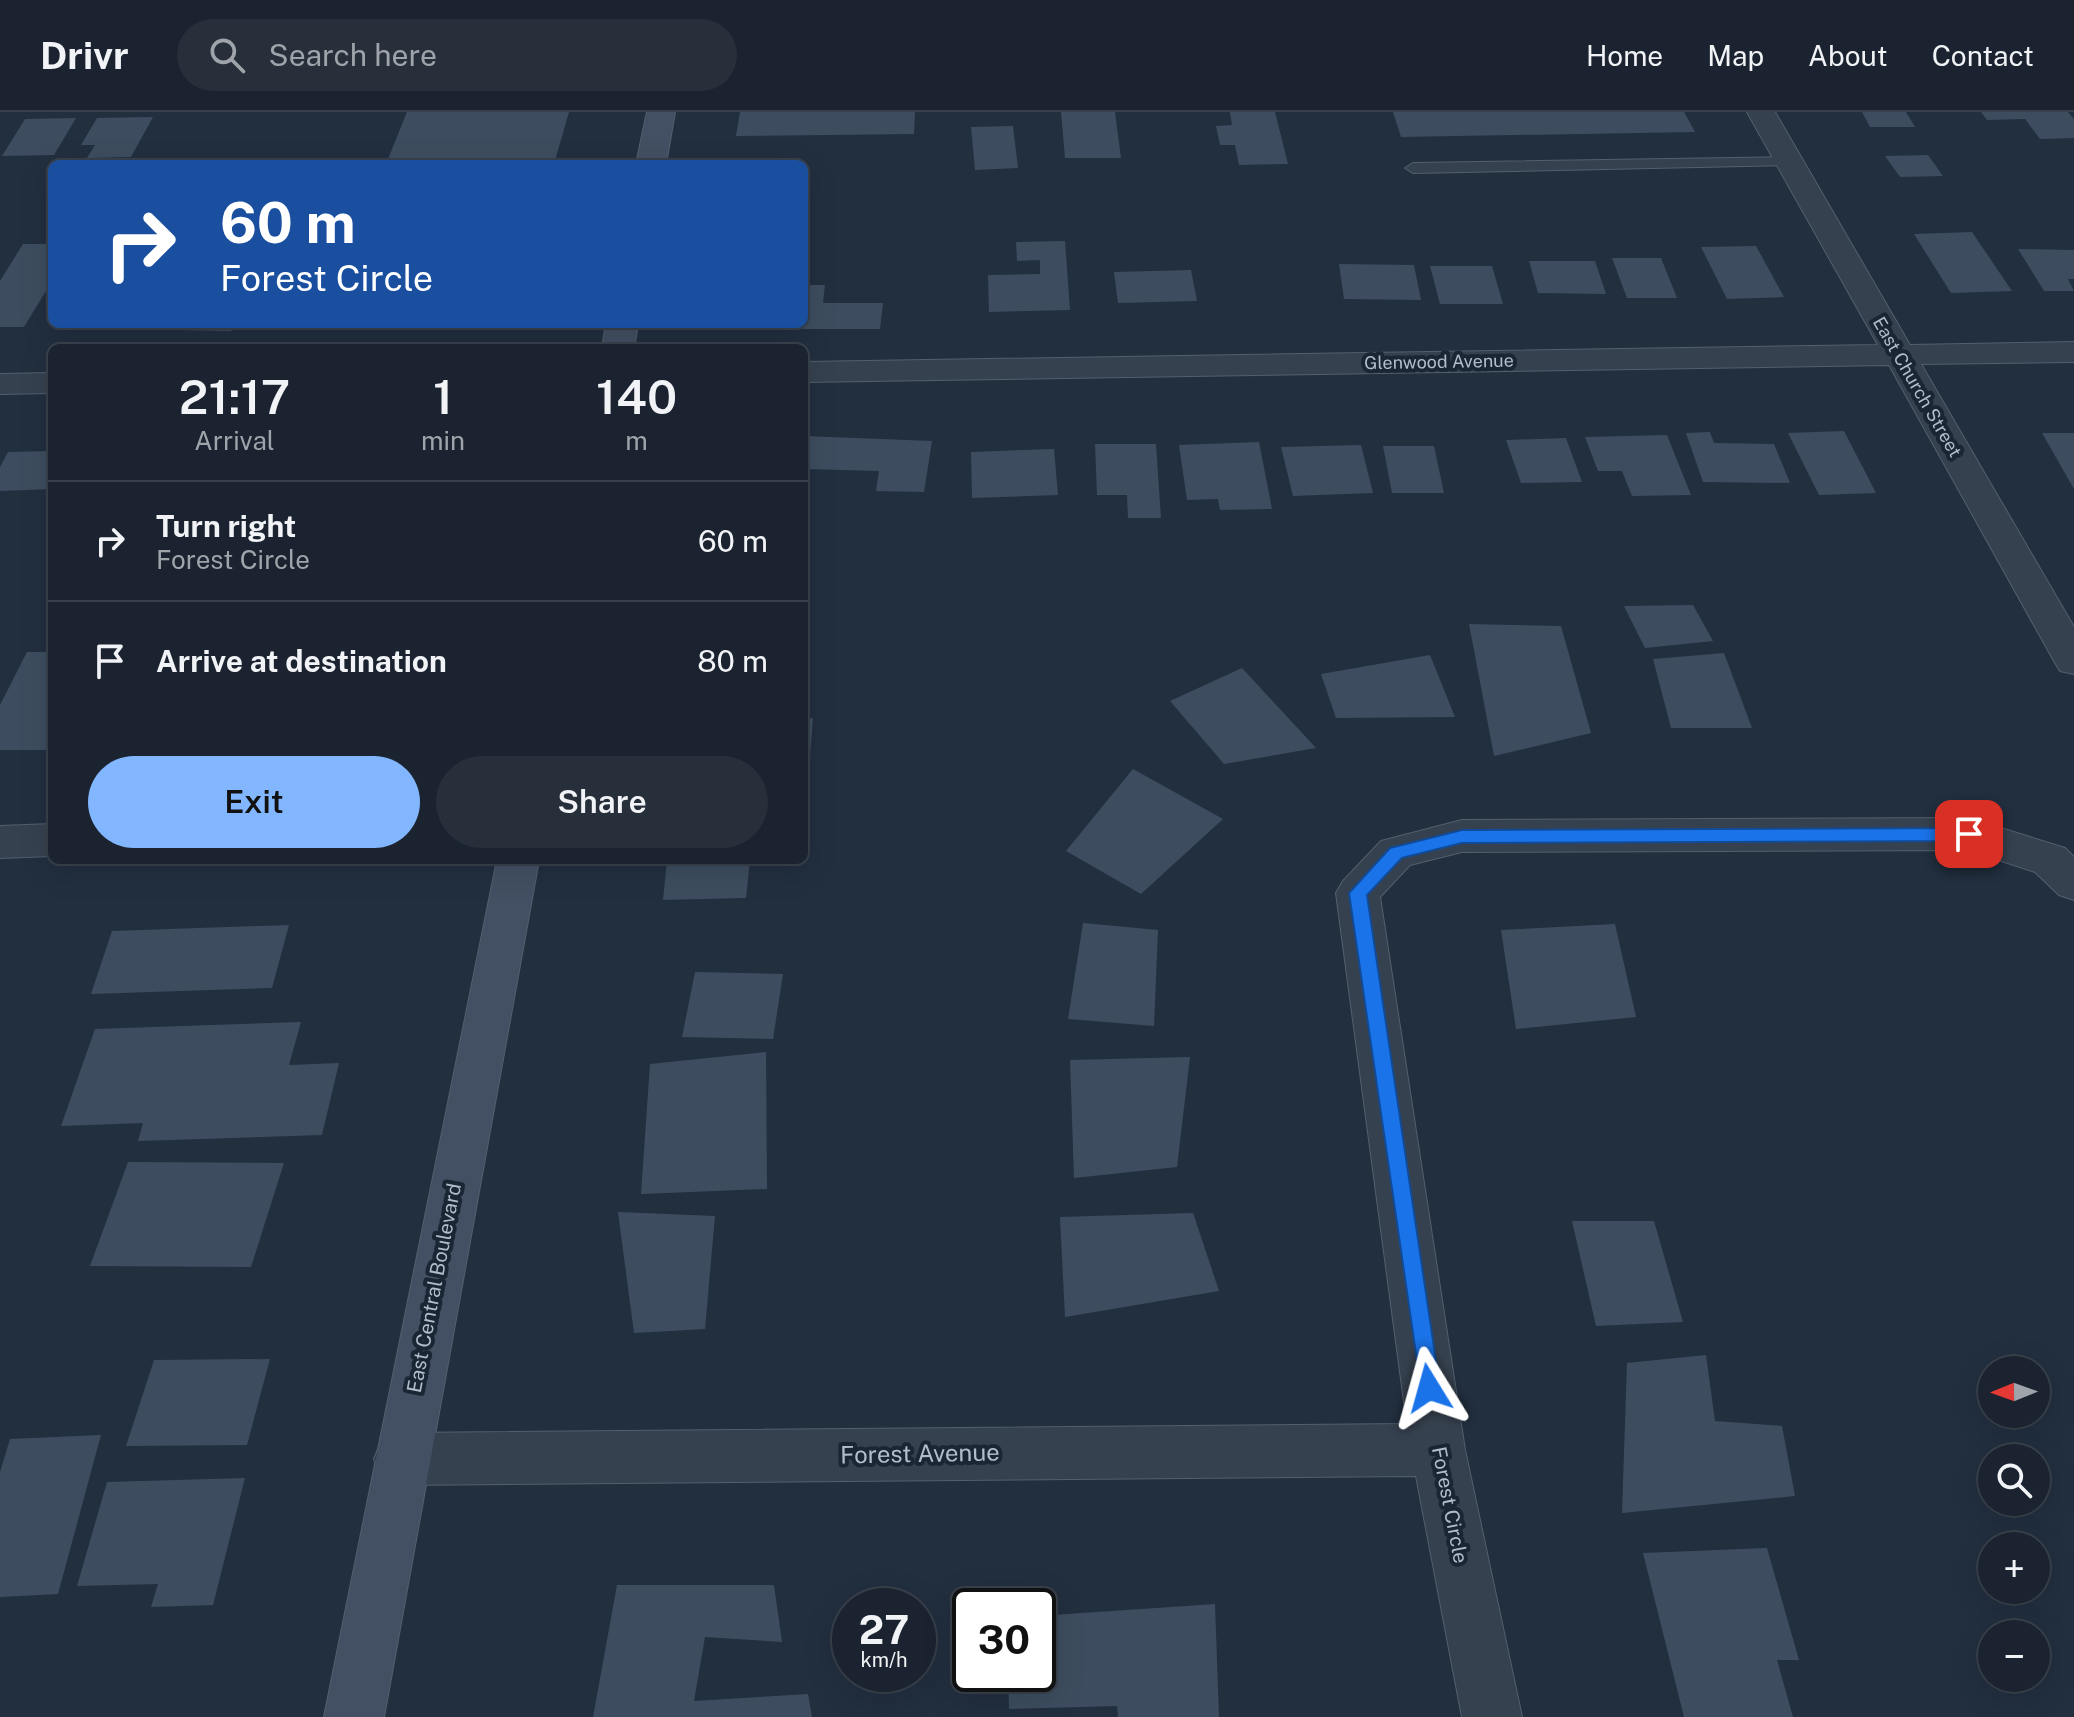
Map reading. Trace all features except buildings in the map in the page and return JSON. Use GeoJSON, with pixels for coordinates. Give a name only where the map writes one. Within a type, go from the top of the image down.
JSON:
{"type":"FeatureCollection","features":[{"type":"Feature","properties":{"kind":"street"},"geometry":{"type":"LineString","coordinates":[[652,160],[661,112]]}},
{"type":"Feature","properties":{"kind":"street","name":"East Church Street"},"geometry":{"type":"LineString","coordinates":[[1761,112],[2074,661]]}},
{"type":"Feature","properties":{"kind":"street","name":"Glenwood Avenue"},"geometry":{"type":"LineString","coordinates":[[808,372],[2074,352]]}},
{"type":"Feature","properties":{"kind":"street"},"geometry":{"type":"LineString","coordinates":[[0,384],[48,383]]}},
{"type":"Feature","properties":{"kind":"street","name":"Forest Circle"},"geometry":{"type":"LineString","coordinates":[[1492,1717],[1438,1450],[1358,893],[1396,852],[1462,836],[1969,834],[2050,860],[2074,883]]}},
{"type":"Feature","properties":{"kind":"street"},"geometry":{"type":"LineString","coordinates":[[0,842],[48,840]]}},
{"type":"Feature","properties":{"kind":"street","name":"East Central Boulevard"},"geometry":{"type":"LineString","coordinates":[[354,1717],[517,864]]}},
{"type":"Feature","properties":{"kind":"street","name":"Forest Avenue"},"geometry":{"type":"LineString","coordinates":[[401,1459],[1438,1450]]}},
{"type":"Feature","properties":{"kind":"lane"},"geometry":{"type":"LineString","coordinates":[[1413,168],[1790,162]]}},
{"type":"Feature","properties":{"kind":"route"},"geometry":{"type":"LineString","coordinates":[[1429,1388],[1358,893],[1396,852],[1462,836],[1969,834]]}}]}
